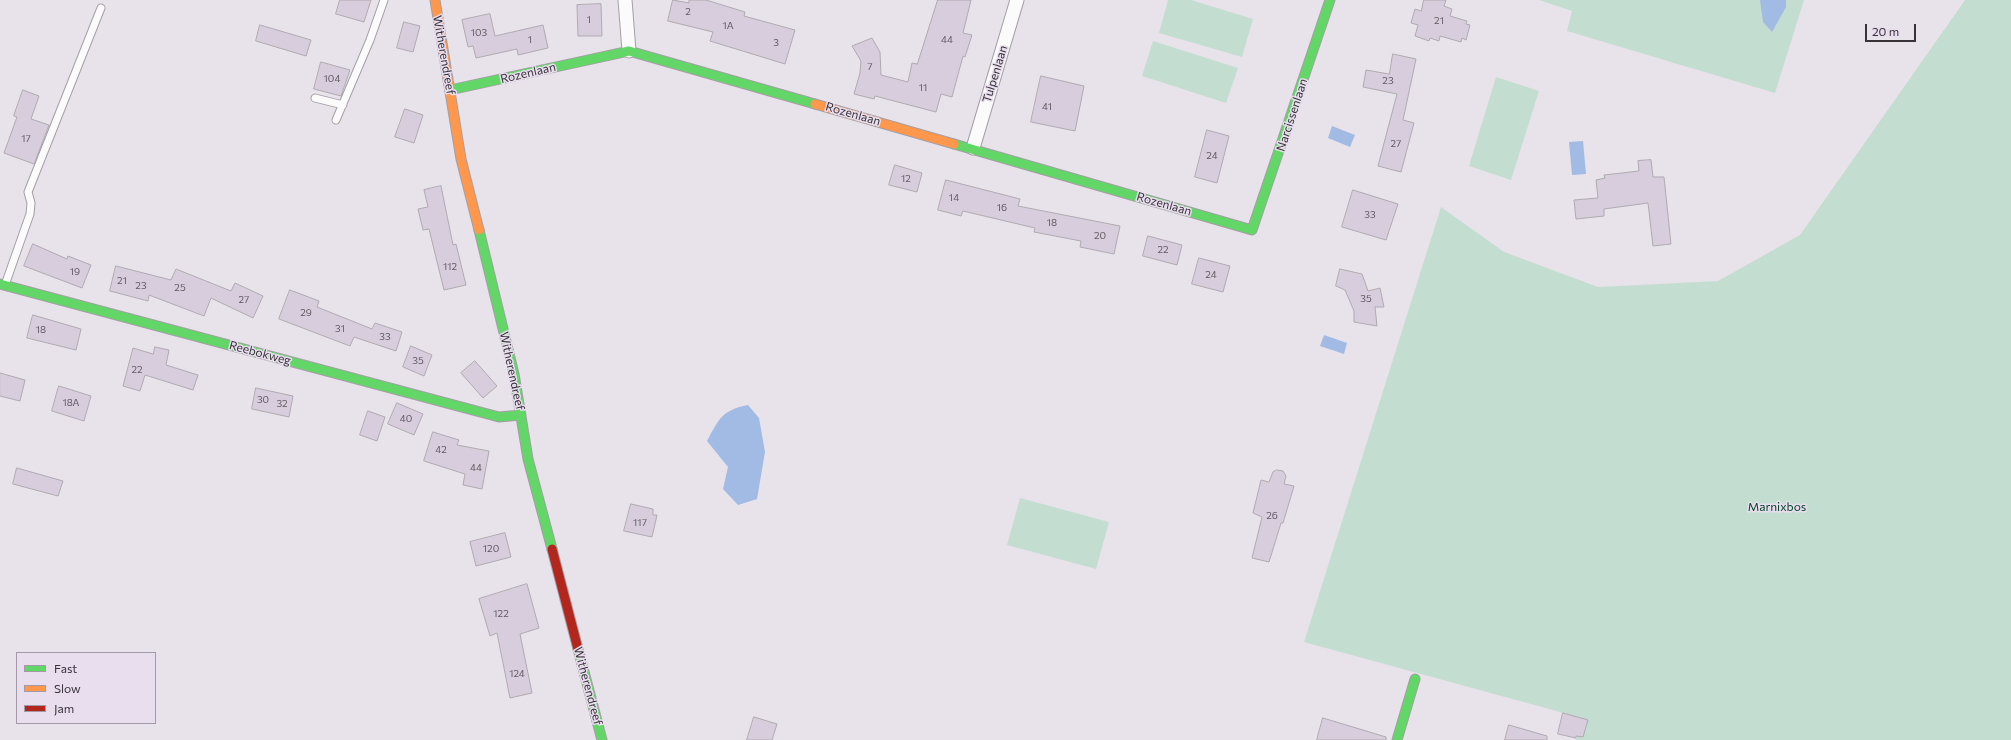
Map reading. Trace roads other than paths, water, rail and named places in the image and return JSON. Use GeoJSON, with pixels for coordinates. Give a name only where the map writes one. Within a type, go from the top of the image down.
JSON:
{"type":"FeatureCollection","features":[{"type":"Feature","properties":{"kind":"street","name":"Witherendreef"},"geometry":{"type":"LineString","coordinates":[[435,0],[461,159],[514,374],[528,459],[602,740]]}},
{"type":"Feature","properties":{"kind":"street"},"geometry":{"type":"LineString","coordinates":[[625,0],[629,51]]}},
{"type":"Feature","properties":{"kind":"street","name":"Tulpenlaan"},"geometry":{"type":"LineString","coordinates":[[973,148],[1017,0]]}},
{"type":"Feature","properties":{"kind":"street","name":"Narcissenlaan"},"geometry":{"type":"LineString","coordinates":[[1252,230],[1330,0]]}},
{"type":"Feature","properties":{"kind":"street","name":"Rozenlaan"},"geometry":{"type":"LineString","coordinates":[[450,90],[629,51],[973,148],[1252,230]]}},
{"type":"Feature","properties":{"kind":"street","name":"Reebokweg"},"geometry":{"type":"LineString","coordinates":[[3,284],[499,417],[521,415]]}},
{"type":"Feature","properties":{"kind":"street"},"geometry":{"type":"LineString","coordinates":[[1396,740],[1415,679]]}},
{"type":"Feature","properties":{"kind":"lane"},"geometry":{"type":"LineString","coordinates":[[336,120],[370,40],[384,0]]}},
{"type":"Feature","properties":{"kind":"lane"},"geometry":{"type":"LineString","coordinates":[[3,284],[30,214],[31,203],[28,192],[102,8]]}},
{"type":"Feature","properties":{"kind":"lane"},"geometry":{"type":"LineString","coordinates":[[315,98],[343,105]]}},
{"type":"Feature","properties":{"kind":"water"},"geometry":{"type":"Polygon","coordinates":[[[1760,0],[1786,0],[1786,7],[1772,32],[1763,22],[1760,0]]]}},
{"type":"Feature","properties":{"kind":"water"},"geometry":{"type":"Polygon","coordinates":[[[1332,126],[1355,135],[1350,147],[1328,138],[1332,126]]]}},
{"type":"Feature","properties":{"kind":"water"},"geometry":{"type":"Polygon","coordinates":[[[1583,141],[1586,174],[1572,175],[1569,142],[1583,141]]]}},
{"type":"Feature","properties":{"kind":"water"},"geometry":{"type":"Polygon","coordinates":[[[1324,335],[1347,343],[1344,354],[1320,346],[1324,335]]]}},
{"type":"Feature","properties":{"kind":"water"},"geometry":{"type":"Polygon","coordinates":[[[748,405],[759,418],[765,452],[757,499],[738,505],[723,489],[728,467],[707,441],[718,421],[722,417],[732,410],[748,405]]]}},
{"type":"Feature","properties":{"kind":"park label","name":"Marnixbos"},"geometry":{"type":"Point","coordinates":[1777,507]}}]}
